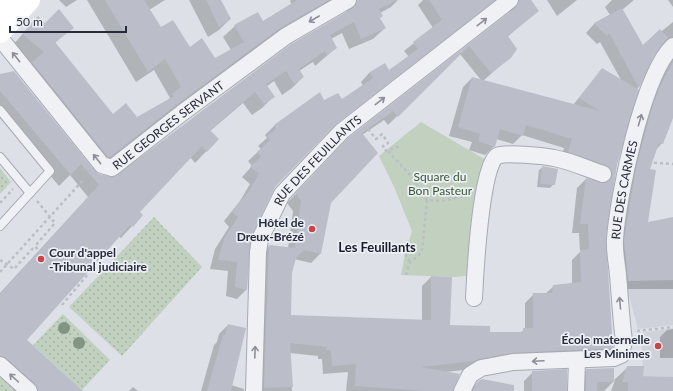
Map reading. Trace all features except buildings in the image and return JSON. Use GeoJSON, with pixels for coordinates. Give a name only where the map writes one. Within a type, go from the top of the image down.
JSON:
{"type":"FeatureCollection","features":[{"type":"Feature","properties":{"kind":"main road"},"geometry":{"type":"LineString","coordinates":[[0,5],[5,0]]}},
{"type":"Feature","properties":{"kind":"main road"},"geometry":{"type":"LineString","coordinates":[[0,32],[29,0]]}},
{"type":"Feature","properties":{"kind":"street","name":"RUE GEORGES SERVANT"},"geometry":{"type":"LineString","coordinates":[[0,38],[102,165],[112,168],[182,113],[286,36],[348,0]]}},
{"type":"Feature","properties":{"kind":"street","name":"RUE DES FEUILLANTS"},"geometry":{"type":"LineString","coordinates":[[254,391],[258,252],[260,239],[282,194],[342,131],[510,0]]}},
{"type":"Feature","properties":{"kind":"street","name":"RUE DES CARMES"},"geometry":{"type":"LineString","coordinates":[[623,337],[615,240],[614,177],[628,159],[646,97],[656,73],[673,46]]}},
{"type":"Feature","properties":{"kind":"street"},"geometry":{"type":"LineString","coordinates":[[474,298],[484,192],[490,162],[497,156],[512,154],[554,158],[614,177]]}},
{"type":"Feature","properties":{"kind":"street"},"geometry":{"type":"LineString","coordinates":[[462,391],[470,375],[480,368],[513,362],[614,358],[621,355],[623,337]]}},
{"type":"Feature","properties":{"kind":"street"},"geometry":{"type":"LineString","coordinates":[[576,391],[577,360]]}},
{"type":"Feature","properties":{"kind":"street"},"geometry":{"type":"LineString","coordinates":[[0,365],[29,391]]}},
{"type":"Feature","properties":{"kind":"lane"},"geometry":{"type":"LineString","coordinates":[[0,110],[50,171],[0,226]]}},
{"type":"Feature","properties":{"kind":"lane"},"geometry":{"type":"LineString","coordinates":[[0,157],[30,193]]}},
{"type":"Feature","properties":{"kind":"path"},"geometry":{"type":"LineString","coordinates":[[368,129],[376,139],[382,134],[388,143],[383,146],[384,150],[388,151],[412,177],[426,200],[422,251],[410,262],[406,275]]}},
{"type":"Feature","properties":{"kind":"path"},"geometry":{"type":"LineString","coordinates":[[388,151],[399,146]]}},
{"type":"Feature","properties":{"kind":"path"},"geometry":{"type":"LineString","coordinates":[[628,159],[641,162],[673,164]]}},
{"type":"Feature","properties":{"kind":"path"},"geometry":{"type":"LineString","coordinates":[[0,272],[84,179]]}},
{"type":"Feature","properties":{"kind":"path"},"geometry":{"type":"LineString","coordinates":[[0,203],[20,181]]}},
{"type":"Feature","properties":{"kind":"path"},"geometry":{"type":"LineString","coordinates":[[426,200],[442,201],[484,192]]}},
{"type":"Feature","properties":{"kind":"path"},"geometry":{"type":"LineString","coordinates":[[0,260],[14,270],[55,223],[30,193]]}},
{"type":"Feature","properties":{"kind":"path"},"geometry":{"type":"LineString","coordinates":[[35,246],[39,250]]}},
{"type":"Feature","properties":{"kind":"path"},"geometry":{"type":"LineString","coordinates":[[405,254],[410,262]]}},
{"type":"Feature","properties":{"kind":"path"},"geometry":{"type":"LineString","coordinates":[[62,305],[88,274]]}},
{"type":"Feature","properties":{"kind":"path"},"geometry":{"type":"LineString","coordinates":[[623,337],[673,327]]}},
{"type":"Feature","properties":{"kind":"shaded area"},"geometry":{"type":"Polygon","coordinates":[[[673,241],[673,325],[638,329],[625,281],[624,250],[673,241]]]}},
{"type":"Feature","properties":{"kind":"shaded area","name":"École maternelle Les Minimes"},"geometry":{"type":"Polygon","coordinates":[[[673,328],[673,377],[643,376],[641,333],[673,328]]]}},
{"type":"Feature","properties":{"kind":"green space","name":"Square du Bon Pasteur"},"geometry":{"type":"Polygon","coordinates":[[[421,122],[486,160],[473,275],[455,277],[401,275],[405,254],[412,231],[395,189],[379,156],[421,122]]]}},
{"type":"Feature","properties":{"kind":"green space"},"geometry":{"type":"Polygon","coordinates":[[[0,168],[11,182],[0,194],[0,168]]]}},
{"type":"Feature","properties":{"kind":"green space"},"geometry":{"type":"Polygon","coordinates":[[[154,217],[202,267],[122,356],[69,307],[154,217]]]}},
{"type":"Feature","properties":{"kind":"green space"},"geometry":{"type":"Polygon","coordinates":[[[63,314],[110,360],[82,390],[33,345],[63,314]]]}},
{"type":"Feature","properties":{"kind":"green space"},"geometry":{"type":"Polygon","coordinates":[[[0,376],[16,391],[0,391],[0,376]]]}},
{"type":"Feature","properties":{"kind":"place","name":"Hôtel de Dreux-Brézé"},"geometry":{"type":"Point","coordinates":[312,229]}},
{"type":"Feature","properties":{"kind":"place","name":"Cour d'appel -Tribunal judiciaire"},"geometry":{"type":"Point","coordinates":[41,259]}},
{"type":"Feature","properties":{"kind":"place","name":"École maternelle Les Minimes"},"geometry":{"type":"Point","coordinates":[658,346]}},
{"type":"Feature","properties":{"kind":"district","name":"Les Feuillants"},"geometry":{"type":"Point","coordinates":[377,247]}}]}
